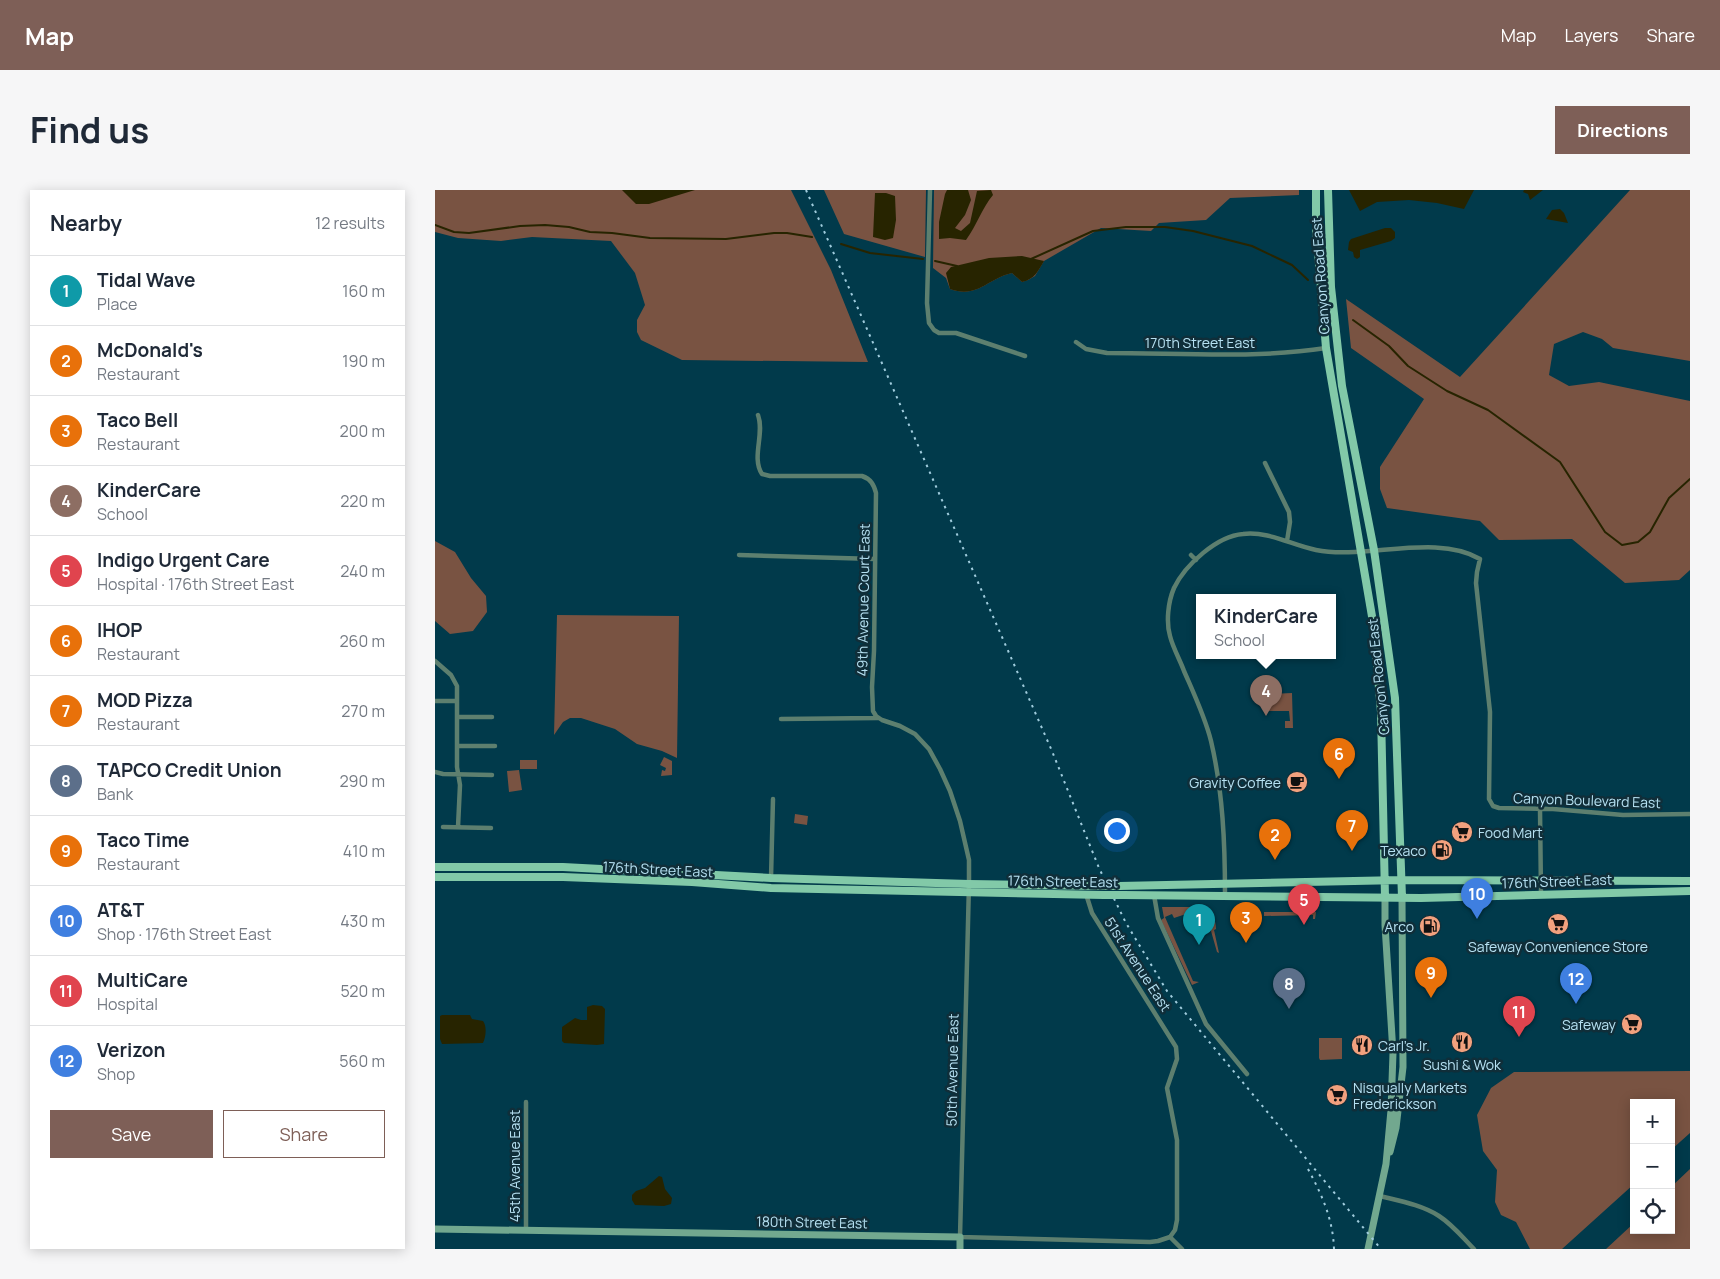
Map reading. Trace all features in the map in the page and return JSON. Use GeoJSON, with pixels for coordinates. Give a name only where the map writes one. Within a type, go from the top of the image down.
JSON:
{"type":"FeatureCollection","features":[{"type":"Feature","properties":{"kind":"main road","name":"Canyon Road East"},"geometry":{"type":"LineString","coordinates":[[1315,190],[1317,256],[1326,348],[1374,628],[1381,712],[1385,924],[1393,1053],[1391,1110],[1386,1164]]}},
{"type":"Feature","properties":{"kind":"main road","name":"Canyon Road East"},"geometry":{"type":"LineString","coordinates":[[1328,190],[1331,287],[1342,386],[1374,550],[1395,698],[1402,880],[1403,1067],[1396,1128],[1367,1249]]}},
{"type":"Feature","properties":{"kind":"main road"},"geometry":{"type":"LineString","coordinates":[[1326,348],[1333,352],[1342,386]]}},
{"type":"Feature","properties":{"kind":"main road","name":"176th Street East"},"geometry":{"type":"LineString","coordinates":[[435,867],[563,867],[1104,895],[1402,897],[1690,891]]}},
{"type":"Feature","properties":{"kind":"main road","name":"176th Street East"},"geometry":{"type":"LineString","coordinates":[[435,877],[692,882],[771,888],[969,888],[1385,880],[1690,881]]}},
{"type":"Feature","properties":{"kind":"main road"},"geometry":{"type":"LineString","coordinates":[[692,882],[695,879],[746,880],[759,877]]}},
{"type":"Feature","properties":{"kind":"main road","name":"180th Street East"},"geometry":{"type":"LineString","coordinates":[[435,1229],[960,1237]]}},
{"type":"Feature","properties":{"kind":"main road","name":"50th Avenue East"},"geometry":{"type":"LineString","coordinates":[[960,1237],[960,1249]]}},
{"type":"Feature","properties":{"kind":"street"},"geometry":{"type":"LineString","coordinates":[[930,190],[927,304],[929,323],[939,333],[956,333],[1025,356]]}},
{"type":"Feature","properties":{"kind":"street","name":"170th Street East"},"geometry":{"type":"LineString","coordinates":[[1076,342],[1086,349],[1107,353],[1267,354],[1326,348]]}},
{"type":"Feature","properties":{"kind":"street","name":"49th Avenue Court East"},"geometry":{"type":"LineString","coordinates":[[758,415],[760,423],[758,463],[761,473],[770,476],[865,477],[871,482],[876,493],[872,687],[873,711],[878,718]]}},
{"type":"Feature","properties":{"kind":"street"},"geometry":{"type":"LineString","coordinates":[[1265,463],[1289,512],[1287,541]]}},
{"type":"Feature","properties":{"kind":"street"},"geometry":{"type":"LineString","coordinates":[[1225,895],[1224,842],[1216,766],[1205,720],[1170,636],[1168,624],[1173,589],[1180,578],[1214,544],[1228,537],[1243,534],[1268,535],[1316,550],[1374,550]]}},
{"type":"Feature","properties":{"kind":"street","name":"Canyon Boulevard East"},"geometry":{"type":"LineString","coordinates":[[1374,550],[1430,548],[1458,550],[1480,559],[1476,583],[1490,712],[1489,799],[1493,806],[1499,808],[1553,808],[1623,815],[1690,814]]}},
{"type":"Feature","properties":{"kind":"street"},"geometry":{"type":"LineString","coordinates":[[739,555],[875,558]]}},
{"type":"Feature","properties":{"kind":"street"},"geometry":{"type":"LineString","coordinates":[[1191,555],[1197,560]]}},
{"type":"Feature","properties":{"kind":"street"},"geometry":{"type":"LineString","coordinates":[[435,660],[455,680],[457,686],[459,827]]}},
{"type":"Feature","properties":{"kind":"street"},"geometry":{"type":"LineString","coordinates":[[435,700],[457,701]]}},
{"type":"Feature","properties":{"kind":"street"},"geometry":{"type":"LineString","coordinates":[[457,717],[492,717]]}},
{"type":"Feature","properties":{"kind":"street"},"geometry":{"type":"LineString","coordinates":[[781,719],[878,718]]}},
{"type":"Feature","properties":{"kind":"street","name":"50th Avenue East"},"geometry":{"type":"LineString","coordinates":[[878,718],[915,734],[929,749],[950,791],[960,821],[969,860],[960,1237]]}},
{"type":"Feature","properties":{"kind":"street"},"geometry":{"type":"LineString","coordinates":[[457,746],[495,746]]}},
{"type":"Feature","properties":{"kind":"street"},"geometry":{"type":"LineString","coordinates":[[435,772],[443,774],[492,775]]}},
{"type":"Feature","properties":{"kind":"street"},"geometry":{"type":"LineString","coordinates":[[771,878],[773,800]]}},
{"type":"Feature","properties":{"kind":"street"},"geometry":{"type":"LineString","coordinates":[[1540,809],[1541,894]]}},
{"type":"Feature","properties":{"kind":"street"},"geometry":{"type":"LineString","coordinates":[[443,827],[491,828]]}},
{"type":"Feature","properties":{"kind":"street","name":"51st Avenue East"},"geometry":{"type":"LineString","coordinates":[[1086,894],[1092,913],[1175,1043],[1177,1059],[1167,1088],[1177,1140],[1177,1220],[1175,1230],[1170,1237]]}},
{"type":"Feature","properties":{"kind":"street"},"geometry":{"type":"LineString","coordinates":[[1154,895],[1158,918],[1206,1024],[1247,1074]]}},
{"type":"Feature","properties":{"kind":"street","name":"45th Avenue East"},"geometry":{"type":"LineString","coordinates":[[526,1102],[526,1230]]}},
{"type":"Feature","properties":{"kind":"street"},"geometry":{"type":"LineString","coordinates":[[1380,1196],[1417,1206],[1440,1217],[1451,1225],[1474,1249]]}},
{"type":"Feature","properties":{"kind":"street","name":"180th Street East"},"geometry":{"type":"LineString","coordinates":[[960,1237],[1150,1242],[1170,1237]]}},
{"type":"Feature","properties":{"kind":"street"},"geometry":{"type":"LineString","coordinates":[[1170,1237],[1182,1249]]}},
{"type":"Feature","properties":{"kind":"shaded area"},"geometry":{"type":"Polygon","coordinates":[[[435,190],[791,190],[831,270],[868,362],[682,360],[641,340],[637,332],[637,320],[645,305],[635,273],[611,241],[532,237],[501,241],[458,238],[435,232],[435,190]]]}},
{"type":"Feature","properties":{"kind":"shaded area"},"geometry":{"type":"Polygon","coordinates":[[[622,190],[695,190],[649,204],[636,204],[622,190]]]}},
{"type":"Feature","properties":{"kind":"shaded area"},"geometry":{"type":"Polygon","coordinates":[[[824,190],[926,190],[925,257],[844,234],[824,190]]]}},
{"type":"Feature","properties":{"kind":"shaded area"},"geometry":{"type":"Polygon","coordinates":[[[934,190],[1299,190],[1299,195],[1230,198],[1206,220],[1159,223],[1151,231],[1101,228],[1044,261],[1035,276],[1028,280],[1022,282],[1012,273],[976,290],[960,291],[950,289],[946,278],[933,268],[934,190]]]}},
{"type":"Feature","properties":{"kind":"shaded area"},"geometry":{"type":"Polygon","coordinates":[[[947,190],[968,190],[971,200],[965,215],[955,228],[961,231],[970,223],[977,191],[991,190],[993,195],[966,240],[939,239],[939,222],[947,190]]]}},
{"type":"Feature","properties":{"kind":"shaded area"},"geometry":{"type":"Polygon","coordinates":[[[1349,190],[1474,190],[1464,209],[1437,203],[1409,200],[1377,202],[1360,211],[1349,190]]]}},
{"type":"Feature","properties":{"kind":"shaded area"},"geometry":{"type":"Polygon","coordinates":[[[1524,190],[1543,190],[1530,200],[1528,194],[1523,192],[1524,190]]]}},
{"type":"Feature","properties":{"kind":"shaded area"},"geometry":{"type":"Polygon","coordinates":[[[1630,190],[1690,190],[1690,361],[1613,348],[1602,339],[1583,332],[1554,344],[1549,375],[1569,386],[1599,382],[1690,401],[1690,570],[1679,580],[1625,583],[1572,539],[1499,540],[1480,521],[1387,508],[1380,489],[1380,467],[1424,399],[1351,348],[1346,299],[1460,377],[1630,190]]]}},
{"type":"Feature","properties":{"kind":"shaded area"},"geometry":{"type":"Polygon","coordinates":[[[875,193],[886,193],[895,196],[896,220],[893,238],[885,240],[873,237],[875,193]]]}},
{"type":"Feature","properties":{"kind":"shaded area"},"geometry":{"type":"Polygon","coordinates":[[[1560,209],[1568,223],[1546,219],[1552,210],[1560,209]]]}},
{"type":"Feature","properties":{"kind":"shaded area"},"geometry":{"type":"Polygon","coordinates":[[[1385,228],[1391,228],[1395,232],[1395,238],[1391,241],[1360,250],[1360,257],[1357,259],[1354,257],[1353,252],[1348,250],[1351,239],[1385,228]]]}},
{"type":"Feature","properties":{"kind":"shaded area"},"geometry":{"type":"Polygon","coordinates":[[[1022,256],[1044,261],[1036,274],[1026,281],[1022,282],[1012,273],[976,290],[960,291],[950,289],[946,273],[951,267],[989,258],[1022,256]]]}},
{"type":"Feature","properties":{"kind":"shaded area"},"geometry":{"type":"Polygon","coordinates":[[[435,541],[455,552],[471,578],[486,596],[487,612],[473,631],[450,634],[435,621],[435,541]]]}},
{"type":"Feature","properties":{"kind":"shaded area"},"geometry":{"type":"Polygon","coordinates":[[[557,615],[679,616],[677,758],[662,751],[637,744],[615,729],[581,718],[570,718],[563,722],[554,735],[557,615]]]}},
{"type":"Feature","properties":{"kind":"shaded area"},"geometry":{"type":"Polygon","coordinates":[[[1292,693],[1293,728],[1285,728],[1285,721],[1290,721],[1289,711],[1269,711],[1268,706],[1263,705],[1263,696],[1292,693]]]}},
{"type":"Feature","properties":{"kind":"shaded area"},"geometry":{"type":"Polygon","coordinates":[[[664,757],[672,761],[672,775],[661,776],[662,770],[665,771],[666,768],[660,765],[664,757]]]}},
{"type":"Feature","properties":{"kind":"shaded area"},"geometry":{"type":"Polygon","coordinates":[[[520,760],[537,760],[537,769],[520,769],[520,760]]]}},
{"type":"Feature","properties":{"kind":"shaded area"},"geometry":{"type":"Polygon","coordinates":[[[519,770],[522,790],[509,792],[507,771],[519,770]]]}},
{"type":"Feature","properties":{"kind":"shaded area"},"geometry":{"type":"Polygon","coordinates":[[[795,814],[808,816],[807,825],[794,823],[795,814]]]}},
{"type":"Feature","properties":{"kind":"shaded area"},"geometry":{"type":"Polygon","coordinates":[[[1162,907],[1204,907],[1213,917],[1219,953],[1217,952],[1211,931],[1213,924],[1209,915],[1204,917],[1186,914],[1174,918],[1172,914],[1165,917],[1193,981],[1199,982],[1192,985],[1161,920],[1164,918],[1162,907]]]}},
{"type":"Feature","properties":{"kind":"shaded area"},"geometry":{"type":"Polygon","coordinates":[[[1264,912],[1316,912],[1315,919],[1313,919],[1313,915],[1264,916],[1264,912]]]}},
{"type":"Feature","properties":{"kind":"shaded area"},"geometry":{"type":"Polygon","coordinates":[[[593,1005],[602,1006],[605,1009],[604,1044],[564,1043],[562,1041],[562,1027],[575,1018],[587,1020],[587,1007],[593,1005]]]}},
{"type":"Feature","properties":{"kind":"shaded area"},"geometry":{"type":"Polygon","coordinates":[[[470,1015],[472,1019],[483,1021],[486,1032],[483,1043],[442,1044],[440,1039],[440,1016],[470,1015]]]}},
{"type":"Feature","properties":{"kind":"shaded area"},"geometry":{"type":"Polygon","coordinates":[[[1319,1038],[1342,1038],[1342,1059],[1320,1060],[1319,1038]]]}},
{"type":"Feature","properties":{"kind":"shaded area"},"geometry":{"type":"Polygon","coordinates":[[[1690,1071],[1690,1133],[1675,1146],[1675,1099],[1630,1099],[1630,1188],[1562,1249],[1530,1249],[1516,1222],[1501,1215],[1495,1202],[1497,1170],[1483,1151],[1477,1115],[1491,1088],[1514,1072],[1690,1071]]]}},
{"type":"Feature","properties":{"kind":"shaded area"},"geometry":{"type":"Polygon","coordinates":[[[1690,1169],[1690,1249],[1606,1249],[1630,1227],[1630,1234],[1675,1234],[1675,1183],[1690,1169]]]}},
{"type":"Feature","properties":{"kind":"shaded area"},"geometry":{"type":"Polygon","coordinates":[[[659,1176],[662,1177],[665,1189],[672,1198],[671,1204],[664,1206],[635,1205],[632,1195],[636,1191],[645,1188],[659,1176]]]}},
{"type":"Feature","properties":{"kind":"waterway"},"geometry":{"type":"LineString","coordinates":[[435,225],[454,232],[469,233],[520,226],[545,225],[650,238],[726,239],[774,233],[812,237]]}},
{"type":"Feature","properties":{"kind":"waterway"},"geometry":{"type":"LineString","coordinates":[[1031,259],[1093,231],[1126,227],[1165,227],[1193,231],[1252,246],[1292,265],[1308,280]]}},
{"type":"Feature","properties":{"kind":"waterway"},"geometry":{"type":"LineString","coordinates":[[841,244],[870,253],[923,259]]}},
{"type":"Feature","properties":{"kind":"waterway"},"geometry":{"type":"LineString","coordinates":[[935,261],[957,266]]}},
{"type":"Feature","properties":{"kind":"waterway"},"geometry":{"type":"LineString","coordinates":[[1353,320],[1389,346],[1408,366],[1447,391],[1488,410],[1560,462],[1605,532],[1622,545],[1638,542],[1650,532],[1669,498],[1690,479]]}},
{"type":"Feature","properties":{"kind":"railway"},"geometry":{"type":"LineString","coordinates":[[806,190],[1052,751],[1099,868],[1126,923],[1167,991],[1381,1249]]}},
{"type":"Feature","properties":{"kind":"railway"},"geometry":{"type":"LineString","coordinates":[[1308,1169],[1326,1208],[1334,1249]]}},
{"type":"Feature","properties":{"kind":"place","name":"KinderCare"},"geometry":{"type":"Point","coordinates":[1266,716]}},
{"type":"Feature","properties":{"kind":"place","name":"IHOP"},"geometry":{"type":"Point","coordinates":[1339,779]}},
{"type":"Feature","properties":{"kind":"place","name":"Gravity Coffee"},"geometry":{"type":"Point","coordinates":[1297,782]}},
{"type":"Feature","properties":{"kind":"place","name":"Food Mart"},"geometry":{"type":"Point","coordinates":[1462,832]}},
{"type":"Feature","properties":{"kind":"place","name":"Texaco"},"geometry":{"type":"Point","coordinates":[1442,850]}},
{"type":"Feature","properties":{"kind":"place","name":"MOD Pizza"},"geometry":{"type":"Point","coordinates":[1352,851]}},
{"type":"Feature","properties":{"kind":"place","name":"McDonald's"},"geometry":{"type":"Point","coordinates":[1275,860]}},
{"type":"Feature","properties":{"kind":"place","name":"AT&T"},"geometry":{"type":"Point","coordinates":[1477,919]}},
{"type":"Feature","properties":{"kind":"place","name":"Safeway Convenience Store"},"geometry":{"type":"Point","coordinates":[1558,924]}},
{"type":"Feature","properties":{"kind":"place","name":"Indigo Urgent Care"},"geometry":{"type":"Point","coordinates":[1304,925]}},
{"type":"Feature","properties":{"kind":"place","name":"Arco"},"geometry":{"type":"Point","coordinates":[1430,926]}},
{"type":"Feature","properties":{"kind":"place","name":"Taco Bell"},"geometry":{"type":"Point","coordinates":[1246,943]}},
{"type":"Feature","properties":{"kind":"place","name":"Tidal Wave"},"geometry":{"type":"Point","coordinates":[1199,945]}},
{"type":"Feature","properties":{"kind":"place","name":"Taco Time"},"geometry":{"type":"Point","coordinates":[1431,998]}},
{"type":"Feature","properties":{"kind":"place","name":"Verizon"},"geometry":{"type":"Point","coordinates":[1576,1004]}},
{"type":"Feature","properties":{"kind":"place","name":"TAPCO Credit Union"},"geometry":{"type":"Point","coordinates":[1289,1009]}},
{"type":"Feature","properties":{"kind":"place","name":"Safeway"},"geometry":{"type":"Point","coordinates":[1632,1024]}},
{"type":"Feature","properties":{"kind":"place","name":"MultiCare"},"geometry":{"type":"Point","coordinates":[1519,1037]}},
{"type":"Feature","properties":{"kind":"place","name":"Sushi & Wok"},"geometry":{"type":"Point","coordinates":[1462,1042]}},
{"type":"Feature","properties":{"kind":"place","name":"Carl's Jr."},"geometry":{"type":"Point","coordinates":[1362,1045]}},
{"type":"Feature","properties":{"kind":"place","name":"Nisqually Markets Frederickson"},"geometry":{"type":"Point","coordinates":[1337,1095]}}]}
